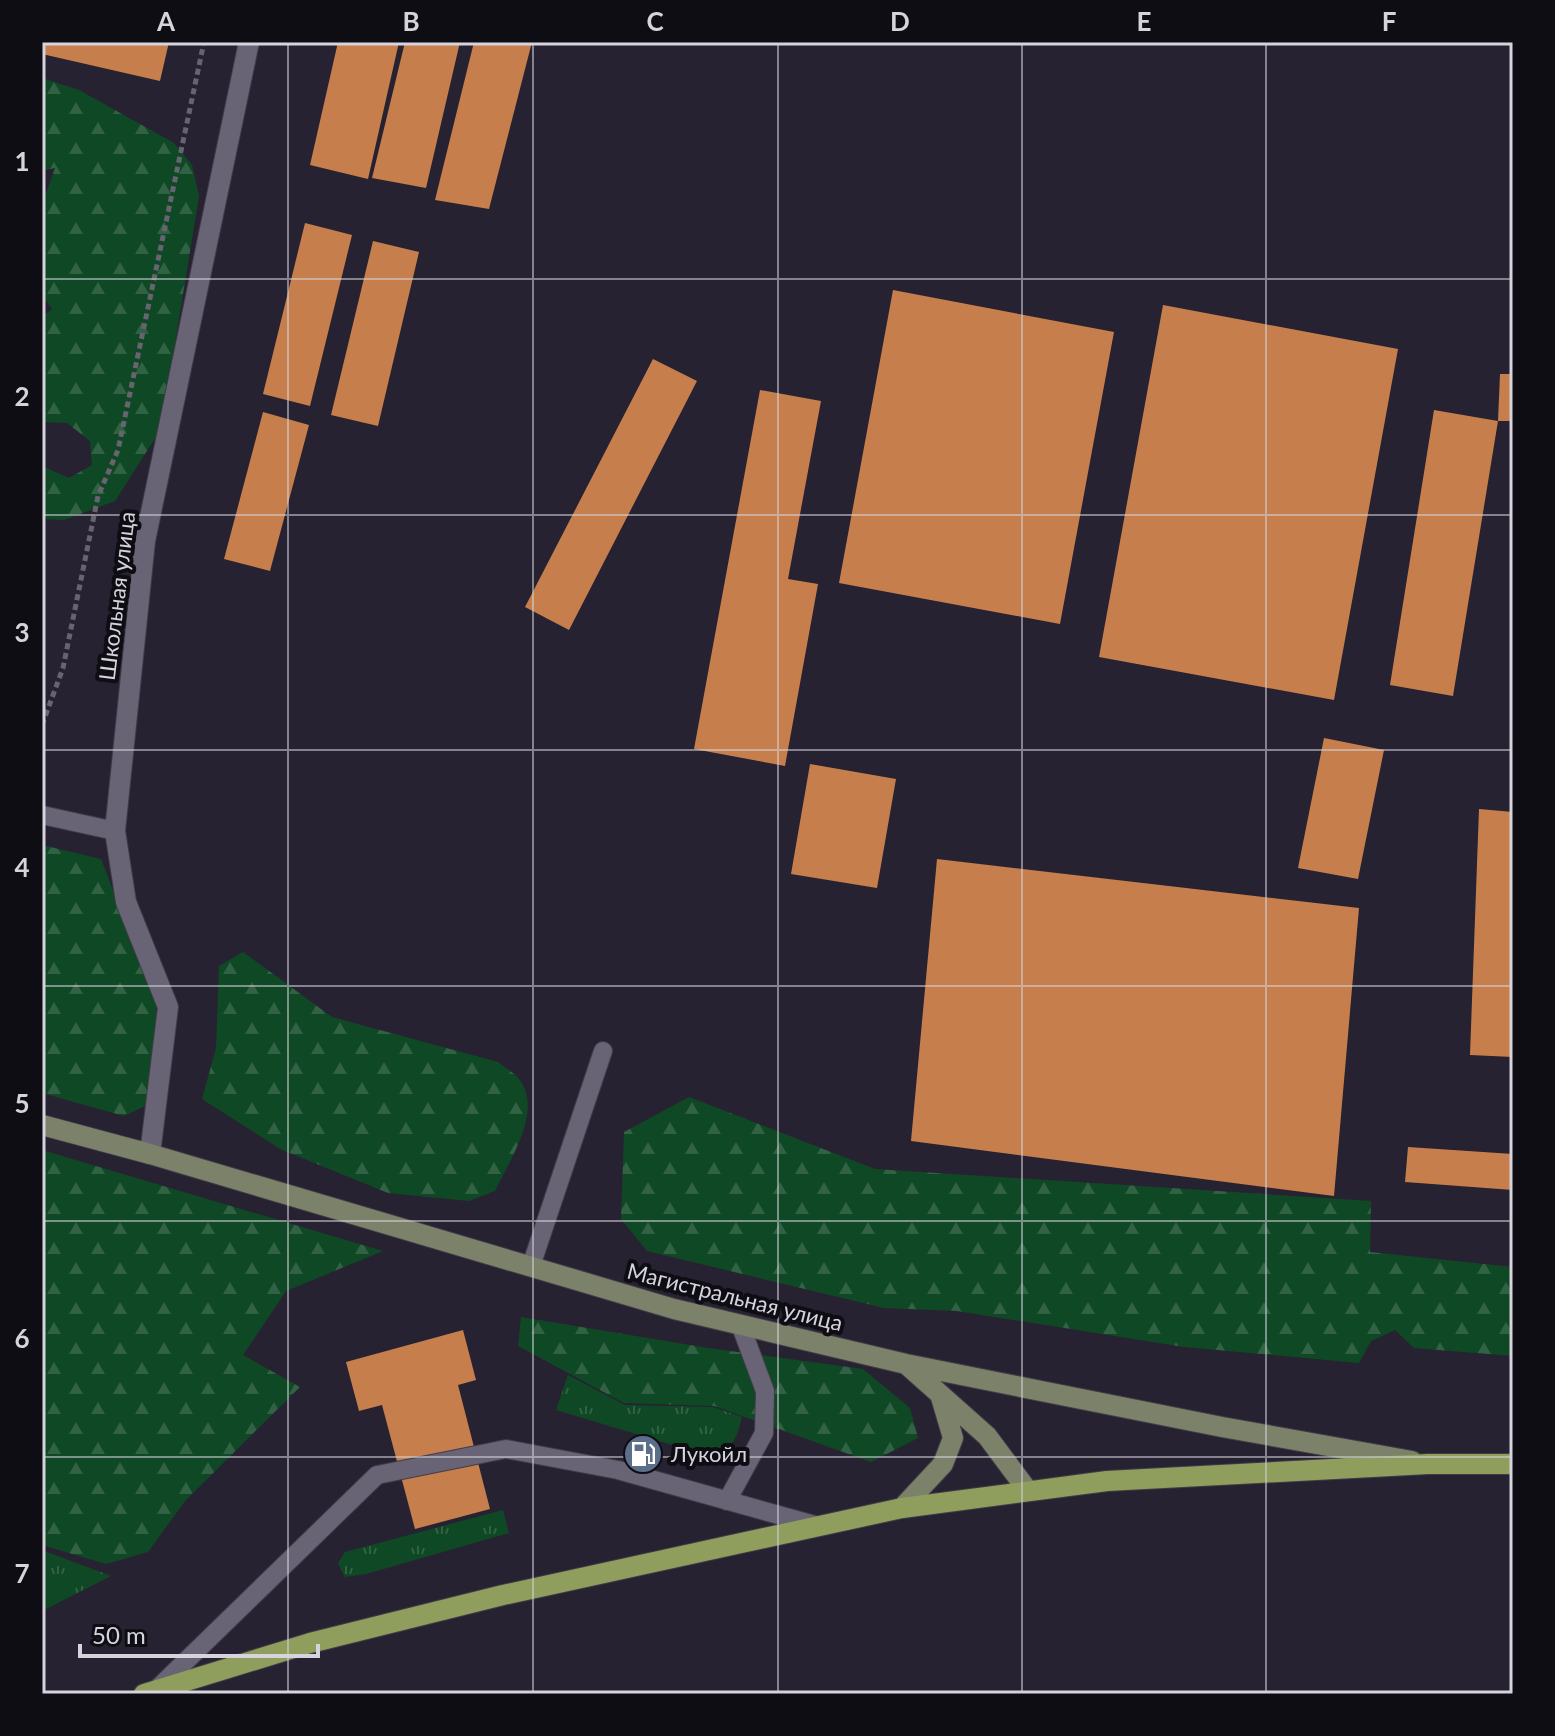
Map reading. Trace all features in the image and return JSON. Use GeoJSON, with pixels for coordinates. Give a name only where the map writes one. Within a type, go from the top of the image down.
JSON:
{"type":"FeatureCollection","features":[{"type":"Feature","properties":{"kind":"main road"},"geometry":{"type":"LineString","coordinates":[[150,1692],[310,1643],[503,1595],[902,1508],[1107,1481],[1428,1464],[1513,1464]]}},
{"type":"Feature","properties":{"kind":"street","name":"Школьная улица"},"geometry":{"type":"LineString","coordinates":[[150,1154],[168,1007],[126,902],[115,831],[145,541],[249,42]]}},
{"type":"Feature","properties":{"kind":"street","name":"Магистральная улица"},"geometry":{"type":"LineString","coordinates":[[42,1125],[674,1309],[906,1364],[1222,1427],[1428,1464]]}},
{"type":"Feature","properties":{"kind":"street"},"geometry":{"type":"LineString","coordinates":[[906,1364],[987,1436],[1028,1491]]}},
{"type":"Feature","properties":{"kind":"street"},"geometry":{"type":"LineString","coordinates":[[902,1508],[943,1464],[953,1438],[940,1394]]}},
{"type":"Feature","properties":{"kind":"lane"},"geometry":{"type":"LineString","coordinates":[[42,815],[115,831]]}},
{"type":"Feature","properties":{"kind":"lane"},"geometry":{"type":"LineString","coordinates":[[531,1266],[603,1051]]}},
{"type":"Feature","properties":{"kind":"lane"},"geometry":{"type":"LineString","coordinates":[[727,1501],[764,1433],[765,1391],[740,1324]]}},
{"type":"Feature","properties":{"kind":"lane"},"geometry":{"type":"LineString","coordinates":[[150,1692],[377,1475],[506,1449],[618,1470],[818,1526]]}},
{"type":"Feature","properties":{"kind":"path"},"geometry":{"type":"LineString","coordinates":[[42,725],[63,668],[98,496],[118,450],[204,42]]}},
{"type":"Feature","properties":{"kind":"green space"},"geometry":{"type":"Polygon","coordinates":[[[42,78],[79,90],[174,143],[192,165],[199,196],[161,429],[115,501],[64,520],[42,519],[42,466],[69,478],[92,465],[90,441],[67,423],[42,422],[42,317],[52,309],[42,296],[42,204],[55,168],[42,171],[42,78]]]}},
{"type":"Feature","properties":{"kind":"green space"},"geometry":{"type":"Polygon","coordinates":[[[42,845],[101,859],[157,1003],[147,1105],[124,1116],[42,1093],[42,845]]]}},
{"type":"Feature","properties":{"kind":"green space"},"geometry":{"type":"Polygon","coordinates":[[[243,952],[332,1017],[498,1062],[516,1076],[525,1091],[528,1105],[526,1119],[516,1150],[495,1191],[469,1201],[388,1193],[280,1149],[202,1099],[216,1048],[219,966],[243,952]]]}},
{"type":"Feature","properties":{"kind":"green space"},"geometry":{"type":"Polygon","coordinates":[[[689,1097],[875,1169],[1371,1201],[1370,1252],[1513,1267],[1513,1356],[1414,1348],[1395,1330],[1371,1341],[1359,1363],[1184,1347],[957,1311],[884,1308],[647,1251],[621,1219],[624,1132],[689,1097]]]}},
{"type":"Feature","properties":{"kind":"green space"},"geometry":{"type":"Polygon","coordinates":[[[42,1150],[383,1251],[286,1291],[243,1355],[300,1387],[185,1501],[148,1552],[106,1564],[42,1545],[42,1150]]]}},
{"type":"Feature","properties":{"kind":"green space"},"geometry":{"type":"Polygon","coordinates":[[[521,1317],[708,1348],[863,1369],[910,1408],[918,1438],[871,1462],[714,1406],[624,1403],[518,1346],[521,1317]]]}},
{"type":"Feature","properties":{"kind":"green space"},"geometry":{"type":"Polygon","coordinates":[[[568,1375],[625,1405],[713,1407],[742,1417],[740,1426],[732,1443],[706,1455],[556,1410],[568,1375]]]}},
{"type":"Feature","properties":{"kind":"green space"},"geometry":{"type":"Polygon","coordinates":[[[503,1510],[509,1533],[366,1574],[345,1577],[338,1563],[345,1552],[503,1510]]]}},
{"type":"Feature","properties":{"kind":"green space"},"geometry":{"type":"Polygon","coordinates":[[[42,1550],[111,1576],[42,1611],[42,1550]]]}},
{"type":"Feature","properties":{"kind":"building"},"geometry":{"type":"Polygon","coordinates":[[[42,42],[169,42],[160,81],[42,54],[42,42]]]}},
{"type":"Feature","properties":{"kind":"building"},"geometry":{"type":"Polygon","coordinates":[[[338,42],[399,42],[368,179],[310,165],[338,42]]]}},
{"type":"Feature","properties":{"kind":"building"},"geometry":{"type":"Polygon","coordinates":[[[405,42],[460,42],[426,188],[372,178],[405,42]]]}},
{"type":"Feature","properties":{"kind":"building"},"geometry":{"type":"Polygon","coordinates":[[[474,42],[532,42],[489,209],[435,200],[474,42]]]}},
{"type":"Feature","properties":{"kind":"building"},"geometry":{"type":"Polygon","coordinates":[[[305,223],[352,235],[310,406],[263,394],[305,223]]]}},
{"type":"Feature","properties":{"kind":"building"},"geometry":{"type":"Polygon","coordinates":[[[373,241],[419,252],[378,426],[331,415],[373,241]]]}},
{"type":"Feature","properties":{"kind":"building"},"geometry":{"type":"Polygon","coordinates":[[[893,290],[1114,332],[1060,624],[839,583],[893,290]]]}},
{"type":"Feature","properties":{"kind":"building"},"geometry":{"type":"Polygon","coordinates":[[[1163,305],[1398,349],[1334,700],[1099,657],[1163,305]]]}},
{"type":"Feature","properties":{"kind":"building"},"geometry":{"type":"Polygon","coordinates":[[[653,359],[697,381],[569,630],[525,607],[653,359]]]}},
{"type":"Feature","properties":{"kind":"building"},"geometry":{"type":"Polygon","coordinates":[[[1500,374],[1513,374],[1513,421],[1498,421],[1500,374]]]}},
{"type":"Feature","properties":{"kind":"building"},"geometry":{"type":"Polygon","coordinates":[[[760,390],[821,401],[788,579],[818,584],[785,766],[694,749],[760,390]]]}},
{"type":"Feature","properties":{"kind":"building"},"geometry":{"type":"Polygon","coordinates":[[[1434,410],[1498,421],[1453,696],[1390,685],[1434,410]]]}},
{"type":"Feature","properties":{"kind":"building"},"geometry":{"type":"Polygon","coordinates":[[[263,412],[309,425],[270,571],[224,559],[263,412]]]}},
{"type":"Feature","properties":{"kind":"building"},"geometry":{"type":"Polygon","coordinates":[[[1324,738],[1384,750],[1358,879],[1298,868],[1324,738]]]}},
{"type":"Feature","properties":{"kind":"building"},"geometry":{"type":"Polygon","coordinates":[[[810,764],[896,779],[877,888],[791,874],[810,764]]]}},
{"type":"Feature","properties":{"kind":"building"},"geometry":{"type":"Polygon","coordinates":[[[1479,809],[1513,812],[1513,1057],[1470,1055],[1479,809]]]}},
{"type":"Feature","properties":{"kind":"building"},"geometry":{"type":"Polygon","coordinates":[[[937,859],[1359,908],[1334,1196],[911,1141],[937,859]]]}},
{"type":"Feature","properties":{"kind":"building"},"geometry":{"type":"Polygon","coordinates":[[[1408,1147],[1513,1154],[1513,1190],[1405,1182],[1408,1147]]]}},
{"type":"Feature","properties":{"kind":"building"},"geometry":{"type":"Polygon","coordinates":[[[463,1330],[476,1380],[458,1385],[490,1509],[415,1529],[382,1405],[359,1411],[346,1362],[463,1330]]]}},
{"type":"Feature","properties":{"kind":"place","name":"Лукойл"},"geometry":{"type":"Point","coordinates":[643,1454]}}]}
